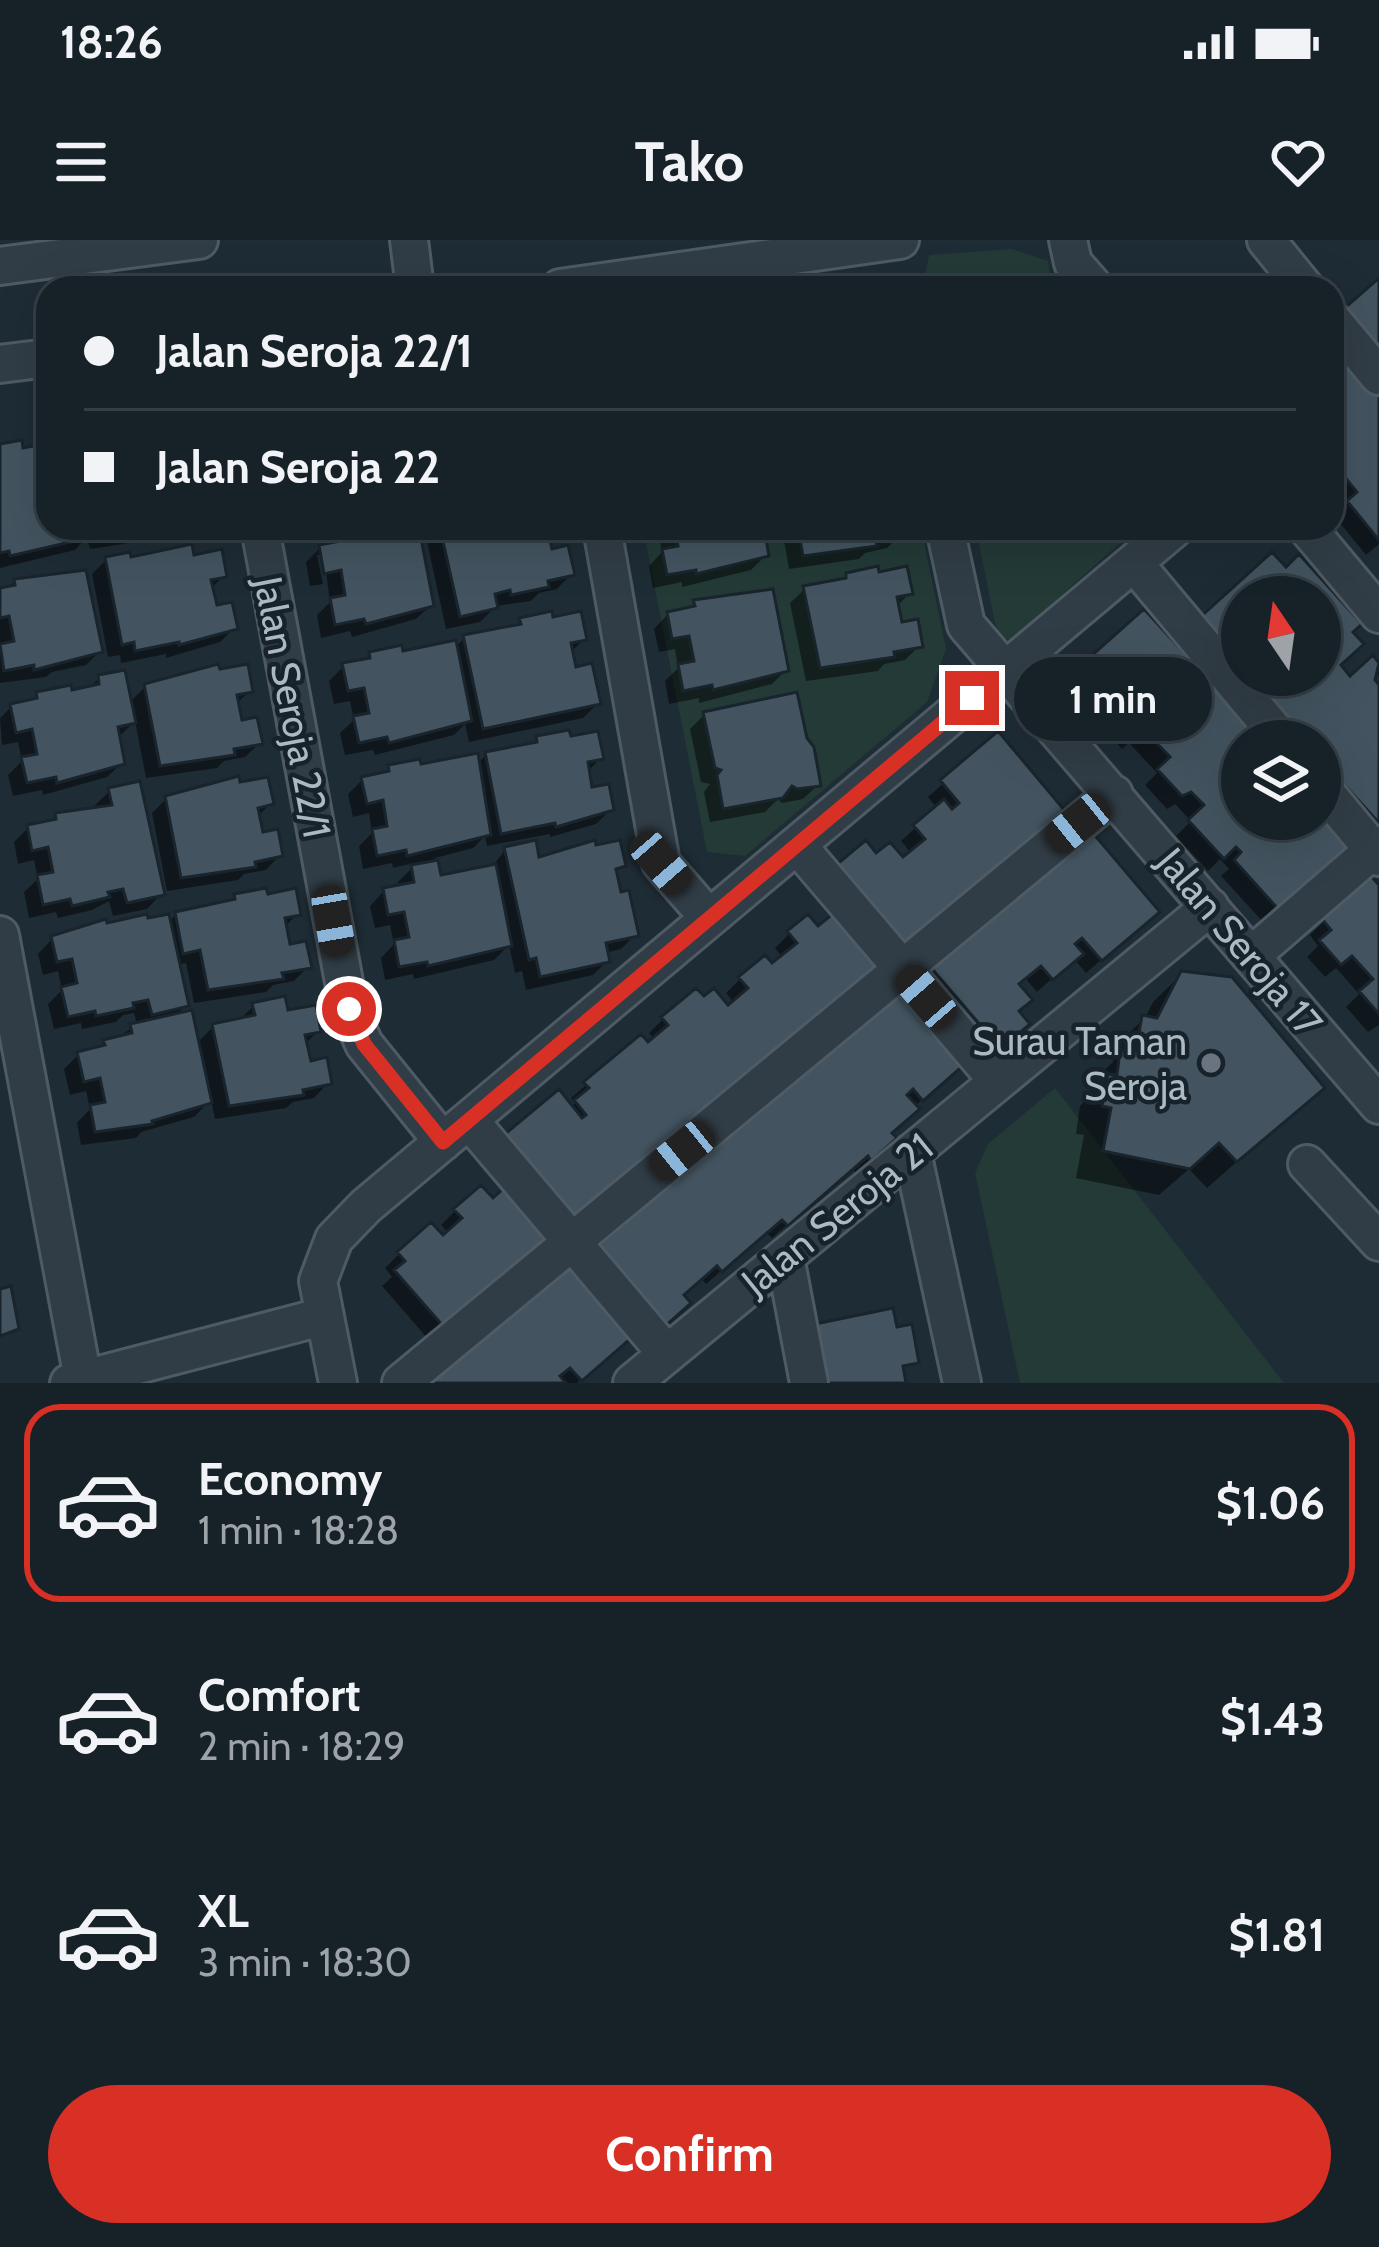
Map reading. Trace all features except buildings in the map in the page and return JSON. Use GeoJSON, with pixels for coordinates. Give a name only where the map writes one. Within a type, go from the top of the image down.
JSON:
{"type":"FeatureCollection","features":[{"type":"Feature","properties":{"kind":"street"},"geometry":{"type":"LineString","coordinates":[[0,266],[199,240]]}},
{"type":"Feature","properties":{"kind":"street"},"geometry":{"type":"LineString","coordinates":[[410,240],[414,276]]}},
{"type":"Feature","properties":{"kind":"street"},"geometry":{"type":"LineString","coordinates":[[623,276],[754,251],[900,240]]}},
{"type":"Feature","properties":{"kind":"street"},"geometry":{"type":"LineString","coordinates":[[1068,240],[1073,263],[1084,276]]}},
{"type":"Feature","properties":{"kind":"street"},"geometry":{"type":"LineString","coordinates":[[1265,240],[1296,276]]}},
{"type":"Feature","properties":{"kind":"street"},"geometry":{"type":"LineString","coordinates":[[1344,334],[1379,376]]}},
{"type":"Feature","properties":{"kind":"street"},"geometry":{"type":"LineString","coordinates":[[0,364],[36,360]]}},
{"type":"Feature","properties":{"kind":"street","name":"Jalan Seroja 22/1"},"geometry":{"type":"LineString","coordinates":[[262,540],[349,1009],[364,1044],[572,1242],[647,1373]]}},
{"type":"Feature","properties":{"kind":"street"},"geometry":{"type":"LineString","coordinates":[[604,540],[661,863],[709,918]]}},
{"type":"Feature","properties":{"kind":"street","name":"Jalan Seroja 17"},"geometry":{"type":"LineString","coordinates":[[948,540],[966,626],[1379,1105]]}},
{"type":"Feature","properties":{"kind":"street"},"geometry":{"type":"LineString","coordinates":[[338,1383],[318,1281],[334,1239],[366,1206],[1161,540]]}},
{"type":"Feature","properties":{"kind":"street"},"geometry":{"type":"LineString","coordinates":[[1317,540],[1379,614]]}},
{"type":"Feature","properties":{"kind":"street"},"geometry":{"type":"LineString","coordinates":[[1134,562],[1265,720]]}},
{"type":"Feature","properties":{"kind":"street"},"geometry":{"type":"LineString","coordinates":[[401,1383],[1114,794]]}},
{"type":"Feature","properties":{"kind":"street"},"geometry":{"type":"LineString","coordinates":[[1251,956],[1377,850],[1341,810]]}},
{"type":"Feature","properties":{"kind":"street"},"geometry":{"type":"LineString","coordinates":[[796,845],[998,1082]]}},
{"type":"Feature","properties":{"kind":"street","name":"Jalan Seroja 21"},"geometry":{"type":"LineString","coordinates":[[647,1373],[1210,908]]}},
{"type":"Feature","properties":{"kind":"street"},"geometry":{"type":"LineString","coordinates":[[0,935],[76,1381],[325,1316]]}},
{"type":"Feature","properties":{"kind":"street"},"geometry":{"type":"LineString","coordinates":[[912,1152],[962,1383]]}},
{"type":"Feature","properties":{"kind":"street"},"geometry":{"type":"LineString","coordinates":[[1307,1164],[1379,1242]]}},
{"type":"Feature","properties":{"kind":"street"},"geometry":{"type":"LineString","coordinates":[[784,1257],[809,1383]]}},
{"type":"Feature","properties":{"kind":"green space"},"geometry":{"type":"Polygon","coordinates":[[[1012,249],[1048,261],[1050,276],[925,276],[929,255],[1012,249]]]}},
{"type":"Feature","properties":{"kind":"green space"},"geometry":{"type":"Polygon","coordinates":[[[645,540],[923,540],[946,649],[927,702],[745,856],[707,852],[645,540]]]}},
{"type":"Feature","properties":{"kind":"green space"},"geometry":{"type":"Polygon","coordinates":[[[978,540],[1124,540],[1011,640],[1000,637],[978,540]]]}},
{"type":"Feature","properties":{"kind":"green space"},"geometry":{"type":"Polygon","coordinates":[[[1055,1088],[1284,1383],[1020,1383],[975,1173],[988,1144],[1055,1088]]]}},
{"type":"Feature","properties":{"kind":"place","name":"Surau Taman Seroja"},"geometry":{"type":"Point","coordinates":[1211,1063]}},
{"type":"Feature","properties":{"kind":"route"},"geometry":{"type":"LineString","coordinates":[[349,1009],[364,1044],[443,1142],[972,698]]}}]}
